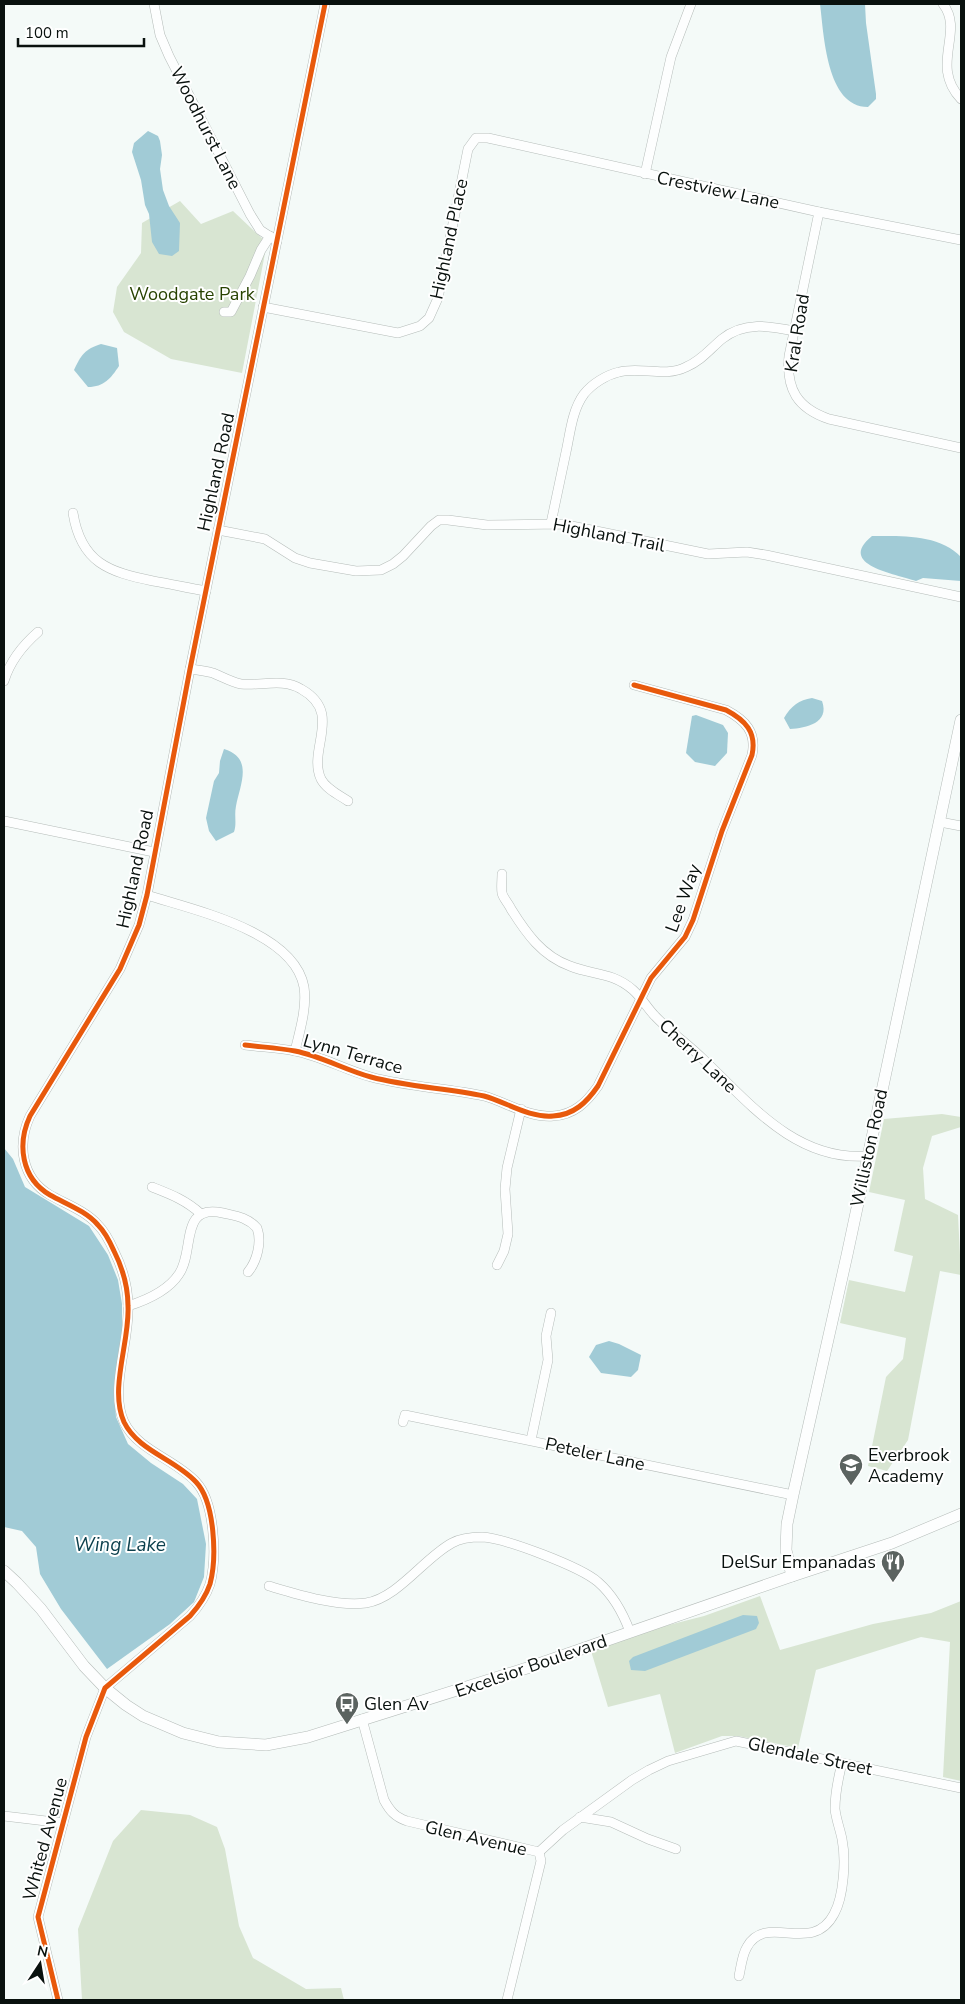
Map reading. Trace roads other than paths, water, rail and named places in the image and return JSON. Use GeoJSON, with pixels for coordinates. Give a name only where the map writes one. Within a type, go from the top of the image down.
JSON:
{"type":"FeatureCollection","features":[{"type":"Feature","properties":{"kind":"main road","name":"Williston Road"},"geometry":{"type":"LineString","coordinates":[[792,1576],[786,1550],[787,1524],[847,1254],[961,720]]}},
{"type":"Feature","properties":{"kind":"main road","name":"Excelsior Boulevard"},"geometry":{"type":"LineString","coordinates":[[4,1571],[17,1582],[41,1610],[84,1666],[105,1688],[126,1705],[164,1726],[183,1733],[219,1742],[247,1745],[288,1742],[308,1738],[362,1719],[445,1695],[892,1543],[961,1514]]}},
{"type":"Feature","properties":{"kind":"street","name":"Woodhurst Lane"},"geometry":{"type":"LineString","coordinates":[[154,4],[160,35],[169,56],[250,214],[260,230],[273,239]]}},
{"type":"Feature","properties":{"kind":"street","name":"Highland Road"},"geometry":{"type":"LineString","coordinates":[[105,1688],[195,1610],[206,1595],[210,1585],[213,1564],[210,1517],[201,1489],[182,1470],[135,1437],[124,1421],[121,1412],[120,1385],[128,1306],[122,1271],[98,1224],[48,1194],[38,1185],[25,1164],[22,1152],[22,1139],[24,1128],[30,1116],[120,970],[139,924],[147,895],[190,669],[263,307],[273,239],[324,4]]}},
{"type":"Feature","properties":{"kind":"street"},"geometry":{"type":"LineString","coordinates":[[646,174],[671,57],[691,4]]}},
{"type":"Feature","properties":{"kind":"street"},"geometry":{"type":"LineString","coordinates":[[943,4],[953,17],[956,27],[948,72],[954,91],[961,100]]}},
{"type":"Feature","properties":{"kind":"street","name":"Crestview Lane"},"geometry":{"type":"LineString","coordinates":[[476,138],[488,138],[819,212],[961,240]]}},
{"type":"Feature","properties":{"kind":"street","name":"Highland Place"},"geometry":{"type":"LineString","coordinates":[[263,307],[386,332],[398,333],[420,326],[428,318],[438,298],[468,149],[476,138]]}},
{"type":"Feature","properties":{"kind":"street","name":"Kral Road"},"geometry":{"type":"LineString","coordinates":[[819,212],[794,331],[788,370],[790,384],[796,396],[804,407],[816,415],[829,420],[961,448]]}},
{"type":"Feature","properties":{"kind":"street"},"geometry":{"type":"LineString","coordinates":[[224,312],[231,312],[261,250],[273,239]]}},
{"type":"Feature","properties":{"kind":"street"},"geometry":{"type":"LineString","coordinates":[[551,523],[573,420],[584,395],[594,385],[606,377],[632,369],[672,372],[684,368],[696,363],[728,334],[750,326],[765,325],[794,331]]}},
{"type":"Feature","properties":{"kind":"street"},"geometry":{"type":"LineString","coordinates":[[73,513],[75,528],[81,541],[90,554],[108,568],[129,576],[206,592]]}},
{"type":"Feature","properties":{"kind":"street","name":"Highland Trail"},"geometry":{"type":"LineString","coordinates":[[218,530],[265,539],[295,558],[310,563],[368,572],[381,570],[393,564],[439,520],[457,520],[487,525],[551,523],[708,554],[747,552],[766,555],[961,597]]}},
{"type":"Feature","properties":{"kind":"street"},"geometry":{"type":"LineString","coordinates":[[4,682],[14,657],[38,632]]}},
{"type":"Feature","properties":{"kind":"street"},"geometry":{"type":"LineString","coordinates":[[190,669],[212,673],[242,684],[277,682],[290,684],[307,693],[323,713],[319,763],[321,779],[328,787],[348,801]]}},
{"type":"Feature","properties":{"kind":"street","name":"Lee Way"},"geometry":{"type":"LineString","coordinates":[[482,1096],[537,1116],[566,1114],[580,1108],[598,1086],[652,978],[680,945],[693,920],[722,831],[752,755],[754,745],[749,727],[735,714],[634,685]]}},
{"type":"Feature","properties":{"kind":"street"},"geometry":{"type":"LineString","coordinates":[[4,821],[154,852]]}},
{"type":"Feature","properties":{"kind":"street"},"geometry":{"type":"LineString","coordinates":[[940,822],[961,826]]}},
{"type":"Feature","properties":{"kind":"street","name":"Cherry Lane"},"geometry":{"type":"LineString","coordinates":[[502,874],[502,894],[534,943],[565,964],[594,971],[631,988],[661,1022],[778,1129],[795,1140],[812,1149],[832,1155],[867,1156]]}},
{"type":"Feature","properties":{"kind":"street"},"geometry":{"type":"LineString","coordinates":[[147,895],[224,920],[247,930],[279,948],[288,956],[300,975],[305,998],[295,1051]]}},
{"type":"Feature","properties":{"kind":"street","name":"Lynn Terrace"},"geometry":{"type":"LineString","coordinates":[[245,1045],[295,1051],[396,1083],[482,1096]]}},
{"type":"Feature","properties":{"kind":"street"},"geometry":{"type":"LineString","coordinates":[[497,1266],[504,1251],[508,1234],[505,1189],[521,1109]]}},
{"type":"Feature","properties":{"kind":"street"},"geometry":{"type":"LineString","coordinates":[[152,1187],[182,1199],[201,1214]]}},
{"type":"Feature","properties":{"kind":"street"},"geometry":{"type":"LineString","coordinates":[[128,1306],[142,1302],[165,1289],[178,1276],[183,1268],[193,1223],[201,1214],[213,1211],[242,1217],[257,1228],[259,1242],[255,1261],[248,1272]]}},
{"type":"Feature","properties":{"kind":"street"},"geometry":{"type":"LineString","coordinates":[[531,1440],[548,1360],[546,1336],[551,1313]]}},
{"type":"Feature","properties":{"kind":"street","name":"Peteler Lane"},"geometry":{"type":"LineString","coordinates":[[404,1422],[405,1415],[793,1495]]}},
{"type":"Feature","properties":{"kind":"street"},"geometry":{"type":"LineString","coordinates":[[269,1586],[338,1602],[368,1603],[381,1598],[394,1589],[453,1543],[467,1538],[482,1537],[505,1543],[584,1572],[608,1592],[626,1620],[630,1632]]}},
{"type":"Feature","properties":{"kind":"street","name":"Whited Avenue"},"geometry":{"type":"LineString","coordinates":[[58,2000],[38,1917],[86,1737],[105,1688]]}},
{"type":"Feature","properties":{"kind":"street","name":"Glen Avenue"},"geometry":{"type":"LineString","coordinates":[[362,1719],[384,1800],[389,1810],[397,1817],[539,1852],[541,1861],[507,2000]]}},
{"type":"Feature","properties":{"kind":"street","name":"Glendale Street"},"geometry":{"type":"LineString","coordinates":[[539,1852],[563,1830],[632,1780],[649,1770],[668,1761],[736,1741],[961,1788]]}},
{"type":"Feature","properties":{"kind":"street"},"geometry":{"type":"LineString","coordinates":[[739,1976],[748,1946],[754,1938],[762,1933],[772,1932],[803,1935],[814,1932],[825,1925],[834,1915],[838,1904],[844,1868],[844,1853],[835,1811],[835,1798],[842,1763]]}},
{"type":"Feature","properties":{"kind":"street"},"geometry":{"type":"LineString","coordinates":[[4,1816],[63,1823]]}},
{"type":"Feature","properties":{"kind":"street"},"geometry":{"type":"LineString","coordinates":[[580,1818],[611,1822],[648,1840],[676,1849]]}},
{"type":"Feature","properties":{"kind":"water"},"geometry":{"type":"Polygon","coordinates":[[[820,4],[865,4],[876,94],[876,99],[868,107],[854,104],[843,95],[835,82],[826,50],[820,4]]]}},
{"type":"Feature","properties":{"kind":"water"},"geometry":{"type":"Polygon","coordinates":[[[148,131],[158,136],[160,141],[162,155],[160,169],[163,190],[169,206],[180,223],[179,251],[172,256],[159,254],[152,242],[149,214],[132,152],[134,143],[148,131]]]}},
{"type":"Feature","properties":{"kind":"water"},"geometry":{"type":"Polygon","coordinates":[[[101,344],[117,348],[119,366],[103,384],[88,387],[74,370],[84,353],[101,344]]]}},
{"type":"Feature","properties":{"kind":"water"},"geometry":{"type":"Polygon","coordinates":[[[872,536],[920,538],[931,540],[952,549],[961,557],[961,581],[923,578],[916,581],[873,567],[865,561],[861,554],[863,546],[872,536]]]}},
{"type":"Feature","properties":{"kind":"water"},"geometry":{"type":"Polygon","coordinates":[[[812,698],[822,701],[823,715],[809,726],[790,729],[784,718],[799,702],[812,698]]]}},
{"type":"Feature","properties":{"kind":"water"},"geometry":{"type":"Polygon","coordinates":[[[696,715],[723,725],[728,733],[727,753],[715,766],[695,762],[686,753],[692,716],[696,715]]]}},
{"type":"Feature","properties":{"kind":"water"},"geometry":{"type":"Polygon","coordinates":[[[224,749],[233,753],[239,759],[243,773],[235,810],[234,832],[216,841],[209,831],[206,818],[214,781],[219,773],[224,749]]]}},
{"type":"Feature","properties":{"kind":"water","name":"Wing Lake"},"geometry":{"type":"Polygon","coordinates":[[[4,1148],[13,1159],[25,1187],[89,1226],[108,1255],[118,1280],[122,1304],[122,1336],[114,1392],[116,1417],[128,1444],[151,1463],[183,1484],[197,1499],[206,1544],[204,1577],[194,1602],[170,1624],[107,1669],[61,1609],[40,1574],[36,1547],[22,1531],[4,1527],[4,1148]]]}},
{"type":"Feature","properties":{"kind":"water"},"geometry":{"type":"Polygon","coordinates":[[[609,1341],[641,1355],[638,1370],[631,1377],[601,1373],[589,1357],[596,1345],[609,1341]]]}},
{"type":"Feature","properties":{"kind":"water"},"geometry":{"type":"Polygon","coordinates":[[[743,1615],[757,1616],[759,1623],[756,1629],[645,1671],[631,1670],[629,1661],[633,1657],[743,1615]]]}},
{"type":"Feature","properties":{"kind":"place","name":"Everbrook Academy"},"geometry":{"type":"Point","coordinates":[851,1486]}},
{"type":"Feature","properties":{"kind":"place","name":"DelSur Empanadas"},"geometry":{"type":"Point","coordinates":[893,1583]}},
{"type":"Feature","properties":{"kind":"place","name":"Glen Av"},"geometry":{"type":"Point","coordinates":[347,1725]}},
{"type":"Feature","properties":{"kind":"park label","name":"Woodgate Park"},"geometry":{"type":"Point","coordinates":[192,294]}}]}
